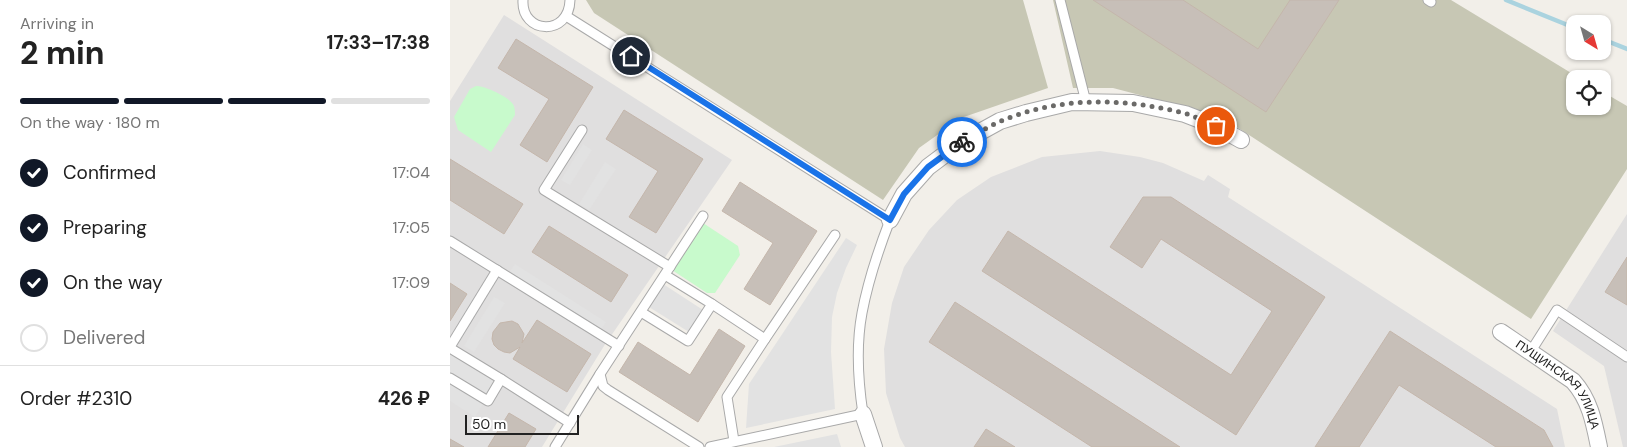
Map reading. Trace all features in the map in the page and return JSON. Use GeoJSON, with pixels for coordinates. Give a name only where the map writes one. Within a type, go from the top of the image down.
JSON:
{"type":"FeatureCollection","features":[{"type":"Feature","properties":{"kind":"street"},"geometry":{"type":"LineString","coordinates":[[890,220],[904,194],[928,167],[960,143],[1000,121],[1072,102],[1133,103],[1185,114],[1216,126],[1241,140]]}},
{"type":"Feature","properties":{"kind":"street","name":"ПУЩИНСКАЯ УЛИЦА"},"geometry":{"type":"LineString","coordinates":[[1501,332],[1573,381],[1582,391],[1592,415],[1599,447]]}},
{"type":"Feature","properties":{"kind":"street"},"geometry":{"type":"LineString","coordinates":[[862,414],[874,447]]}},
{"type":"Feature","properties":{"kind":"lane"},"geometry":{"type":"LineString","coordinates":[[523,0],[523,10],[526,17],[539,26],[554,26],[561,22],[566,16],[570,0]]}},
{"type":"Feature","properties":{"kind":"lane"},"geometry":{"type":"LineString","coordinates":[[1060,0],[1086,102]]}},
{"type":"Feature","properties":{"kind":"lane"},"geometry":{"type":"LineString","coordinates":[[566,16],[890,220],[874,262],[861,315],[859,382],[862,414],[710,447]]}},
{"type":"Feature","properties":{"kind":"lane"},"geometry":{"type":"LineString","coordinates":[[582,130],[544,190],[668,271],[712,304],[765,339]]}},
{"type":"Feature","properties":{"kind":"lane"},"geometry":{"type":"LineString","coordinates":[[555,447],[703,216]]}},
{"type":"Feature","properties":{"kind":"lane"},"geometry":{"type":"LineString","coordinates":[[734,441],[727,397],[835,235]]}},
{"type":"Feature","properties":{"kind":"lane"},"geometry":{"type":"LineString","coordinates":[[450,241],[619,346]]}},
{"type":"Feature","properties":{"kind":"lane"},"geometry":{"type":"LineString","coordinates":[[497,270],[450,348],[570,423]]}},
{"type":"Feature","properties":{"kind":"lane"},"geometry":{"type":"LineString","coordinates":[[641,312],[688,341],[712,304]]}},
{"type":"Feature","properties":{"kind":"lane"},"geometry":{"type":"LineString","coordinates":[[1531,351],[1557,310],[1627,357]]}},
{"type":"Feature","properties":{"kind":"lane"},"geometry":{"type":"LineString","coordinates":[[600,374],[600,380],[608,390],[699,447]]}},
{"type":"Feature","properties":{"kind":"lane"},"geometry":{"type":"LineString","coordinates":[[450,378],[488,401],[501,379]]}},
{"type":"Feature","properties":{"kind":"shaded area"},"geometry":{"type":"Polygon","coordinates":[[[586,0],[1023,0],[1048,88],[961,118],[919,148],[883,200],[594,13],[586,0]]]}},
{"type":"Feature","properties":{"kind":"shaded area"},"geometry":{"type":"Polygon","coordinates":[[[1053,0],[1451,0],[1566,70],[1566,115],[1611,115],[1611,97],[1627,106],[1627,169],[1531,319],[1220,116],[1113,88],[1073,88],[1053,0]]]}},
{"type":"Feature","properties":{"kind":"shaded area"},"geometry":{"type":"Polygon","coordinates":[[[504,15],[732,160],[604,346],[542,447],[450,447],[450,101],[504,15]]]}},
{"type":"Feature","properties":{"kind":"shaded area"},"geometry":{"type":"Polygon","coordinates":[[[583,144],[592,150],[570,185],[561,180],[583,144]]]}},
{"type":"Feature","properties":{"kind":"shaded area"},"geometry":{"type":"Polygon","coordinates":[[[1100,151],[1140,157],[1163,163],[1204,181],[1208,175],[1230,189],[1228,197],[1557,409],[1565,447],[905,447],[900,438],[886,393],[884,349],[892,303],[904,267],[929,230],[957,200],[991,177],[1042,157],[1100,151]]]}},
{"type":"Feature","properties":{"kind":"shaded area"},"geometry":{"type":"Polygon","coordinates":[[[605,162],[616,169],[589,210],[579,204],[605,162]]]}},
{"type":"Feature","properties":{"kind":"shaded area"},"geometry":{"type":"Polygon","coordinates":[[[1627,214],[1627,447],[1623,447],[1604,366],[1553,331],[1627,214]]]}},
{"type":"Feature","properties":{"kind":"shaded area"},"geometry":{"type":"Polygon","coordinates":[[[846,238],[857,245],[837,293],[832,317],[831,352],[835,409],[746,428],[749,384],[846,238]]]}},
{"type":"Feature","properties":{"kind":"shaded area"},"geometry":{"type":"Polygon","coordinates":[[[515,264],[606,322],[600,331],[509,273],[515,264]]]}},
{"type":"Feature","properties":{"kind":"shaded area"},"geometry":{"type":"Polygon","coordinates":[[[663,284],[703,310],[689,332],[649,307],[663,284]]]}},
{"type":"Feature","properties":{"kind":"shaded area"},"geometry":{"type":"Polygon","coordinates":[[[494,297],[505,303],[474,352],[464,346],[494,297]]]}},
{"type":"Feature","properties":{"kind":"shaded area"},"geometry":{"type":"Polygon","coordinates":[[[450,353],[497,381],[475,417],[450,401],[450,353]]]}},
{"type":"Feature","properties":{"kind":"shaded area"},"geometry":{"type":"Polygon","coordinates":[[[837,434],[841,447],[774,447],[837,434]]]}},
{"type":"Feature","properties":{"kind":"green space"},"geometry":{"type":"Polygon","coordinates":[[[476,86],[501,95],[513,104],[515,109],[515,115],[491,152],[458,130],[454,117],[470,89],[476,86]]]}},
{"type":"Feature","properties":{"kind":"green space"},"geometry":{"type":"Polygon","coordinates":[[[703,223],[738,246],[740,255],[715,293],[707,293],[672,270],[703,223]]]}},
{"type":"Feature","properties":{"kind":"building"},"geometry":{"type":"Polygon","coordinates":[[[1093,0],[1183,0],[1258,49],[1290,0],[1339,0],[1266,112],[1093,0]]]}},
{"type":"Feature","properties":{"kind":"building"},"geometry":{"type":"Polygon","coordinates":[[[516,39],[593,87],[547,162],[520,145],[549,99],[498,68],[516,39]]]}},
{"type":"Feature","properties":{"kind":"building"},"geometry":{"type":"Polygon","coordinates":[[[624,110],[703,159],[656,233],[629,217],[658,171],[606,139],[624,110]]]}},
{"type":"Feature","properties":{"kind":"building"},"geometry":{"type":"Polygon","coordinates":[[[450,159],[523,204],[504,234],[450,200],[450,159]]]}},
{"type":"Feature","properties":{"kind":"building"},"geometry":{"type":"Polygon","coordinates":[[[740,182],[817,231],[770,305],[744,289],[773,243],[722,211],[740,182]]]}},
{"type":"Feature","properties":{"kind":"building"},"geometry":{"type":"Polygon","coordinates":[[[1143,197],[1171,197],[1325,297],[1236,435],[982,271],[1008,231],[1231,375],[1272,311],[1161,239],[1142,268],[1110,247],[1143,197]]]}},
{"type":"Feature","properties":{"kind":"building"},"geometry":{"type":"Polygon","coordinates":[[[549,226],[628,275],[611,302],[532,252],[549,226]]]}},
{"type":"Feature","properties":{"kind":"building"},"geometry":{"type":"Polygon","coordinates":[[[1627,257],[1627,305],[1605,292],[1627,257]]]}},
{"type":"Feature","properties":{"kind":"building"},"geometry":{"type":"Polygon","coordinates":[[[450,283],[467,294],[450,321],[450,283]]]}},
{"type":"Feature","properties":{"kind":"building"},"geometry":{"type":"Polygon","coordinates":[[[955,302],[1180,447],[1092,447],[929,342],[955,302]]]}},
{"type":"Feature","properties":{"kind":"building"},"geometry":{"type":"Polygon","coordinates":[[[537,320],[591,354],[567,392],[513,359],[520,347],[510,353],[498,349],[494,345],[492,339],[493,332],[500,323],[512,321],[518,324],[524,334],[522,343],[537,320]]]}},
{"type":"Feature","properties":{"kind":"building"},"geometry":{"type":"Polygon","coordinates":[[[719,329],[745,346],[698,422],[619,372],[638,342],[690,375],[719,329]]]}},
{"type":"Feature","properties":{"kind":"building"},"geometry":{"type":"Polygon","coordinates":[[[1390,331],[1544,430],[1553,447],[1496,447],[1399,385],[1359,447],[1315,447],[1390,331]]]}},
{"type":"Feature","properties":{"kind":"building"},"geometry":{"type":"Polygon","coordinates":[[[509,413],[536,429],[525,447],[488,447],[509,413]]]}},
{"type":"Feature","properties":{"kind":"building"},"geometry":{"type":"Polygon","coordinates":[[[986,429],[1015,447],[974,447],[986,429]]]}},
{"type":"Feature","properties":{"kind":"building"},"geometry":{"type":"Polygon","coordinates":[[[450,439],[464,447],[450,447],[450,439]]]}},
{"type":"Feature","properties":{"kind":"waterway"},"geometry":{"type":"LineString","coordinates":[[1506,0],[1566,24]]}},
{"type":"Feature","properties":{"kind":"waterway"},"geometry":{"type":"LineString","coordinates":[[1611,43],[1627,49]]}},
{"type":"Feature","properties":{"kind":"way so far"},"geometry":{"type":"LineString","coordinates":[[962,142],[1000,121],[1072,102],[1133,103],[1185,114],[1216,126]]}},
{"type":"Feature","properties":{"kind":"route"},"geometry":{"type":"LineString","coordinates":[[631,56],[890,220],[904,194],[928,167],[962,142]]}}]}
